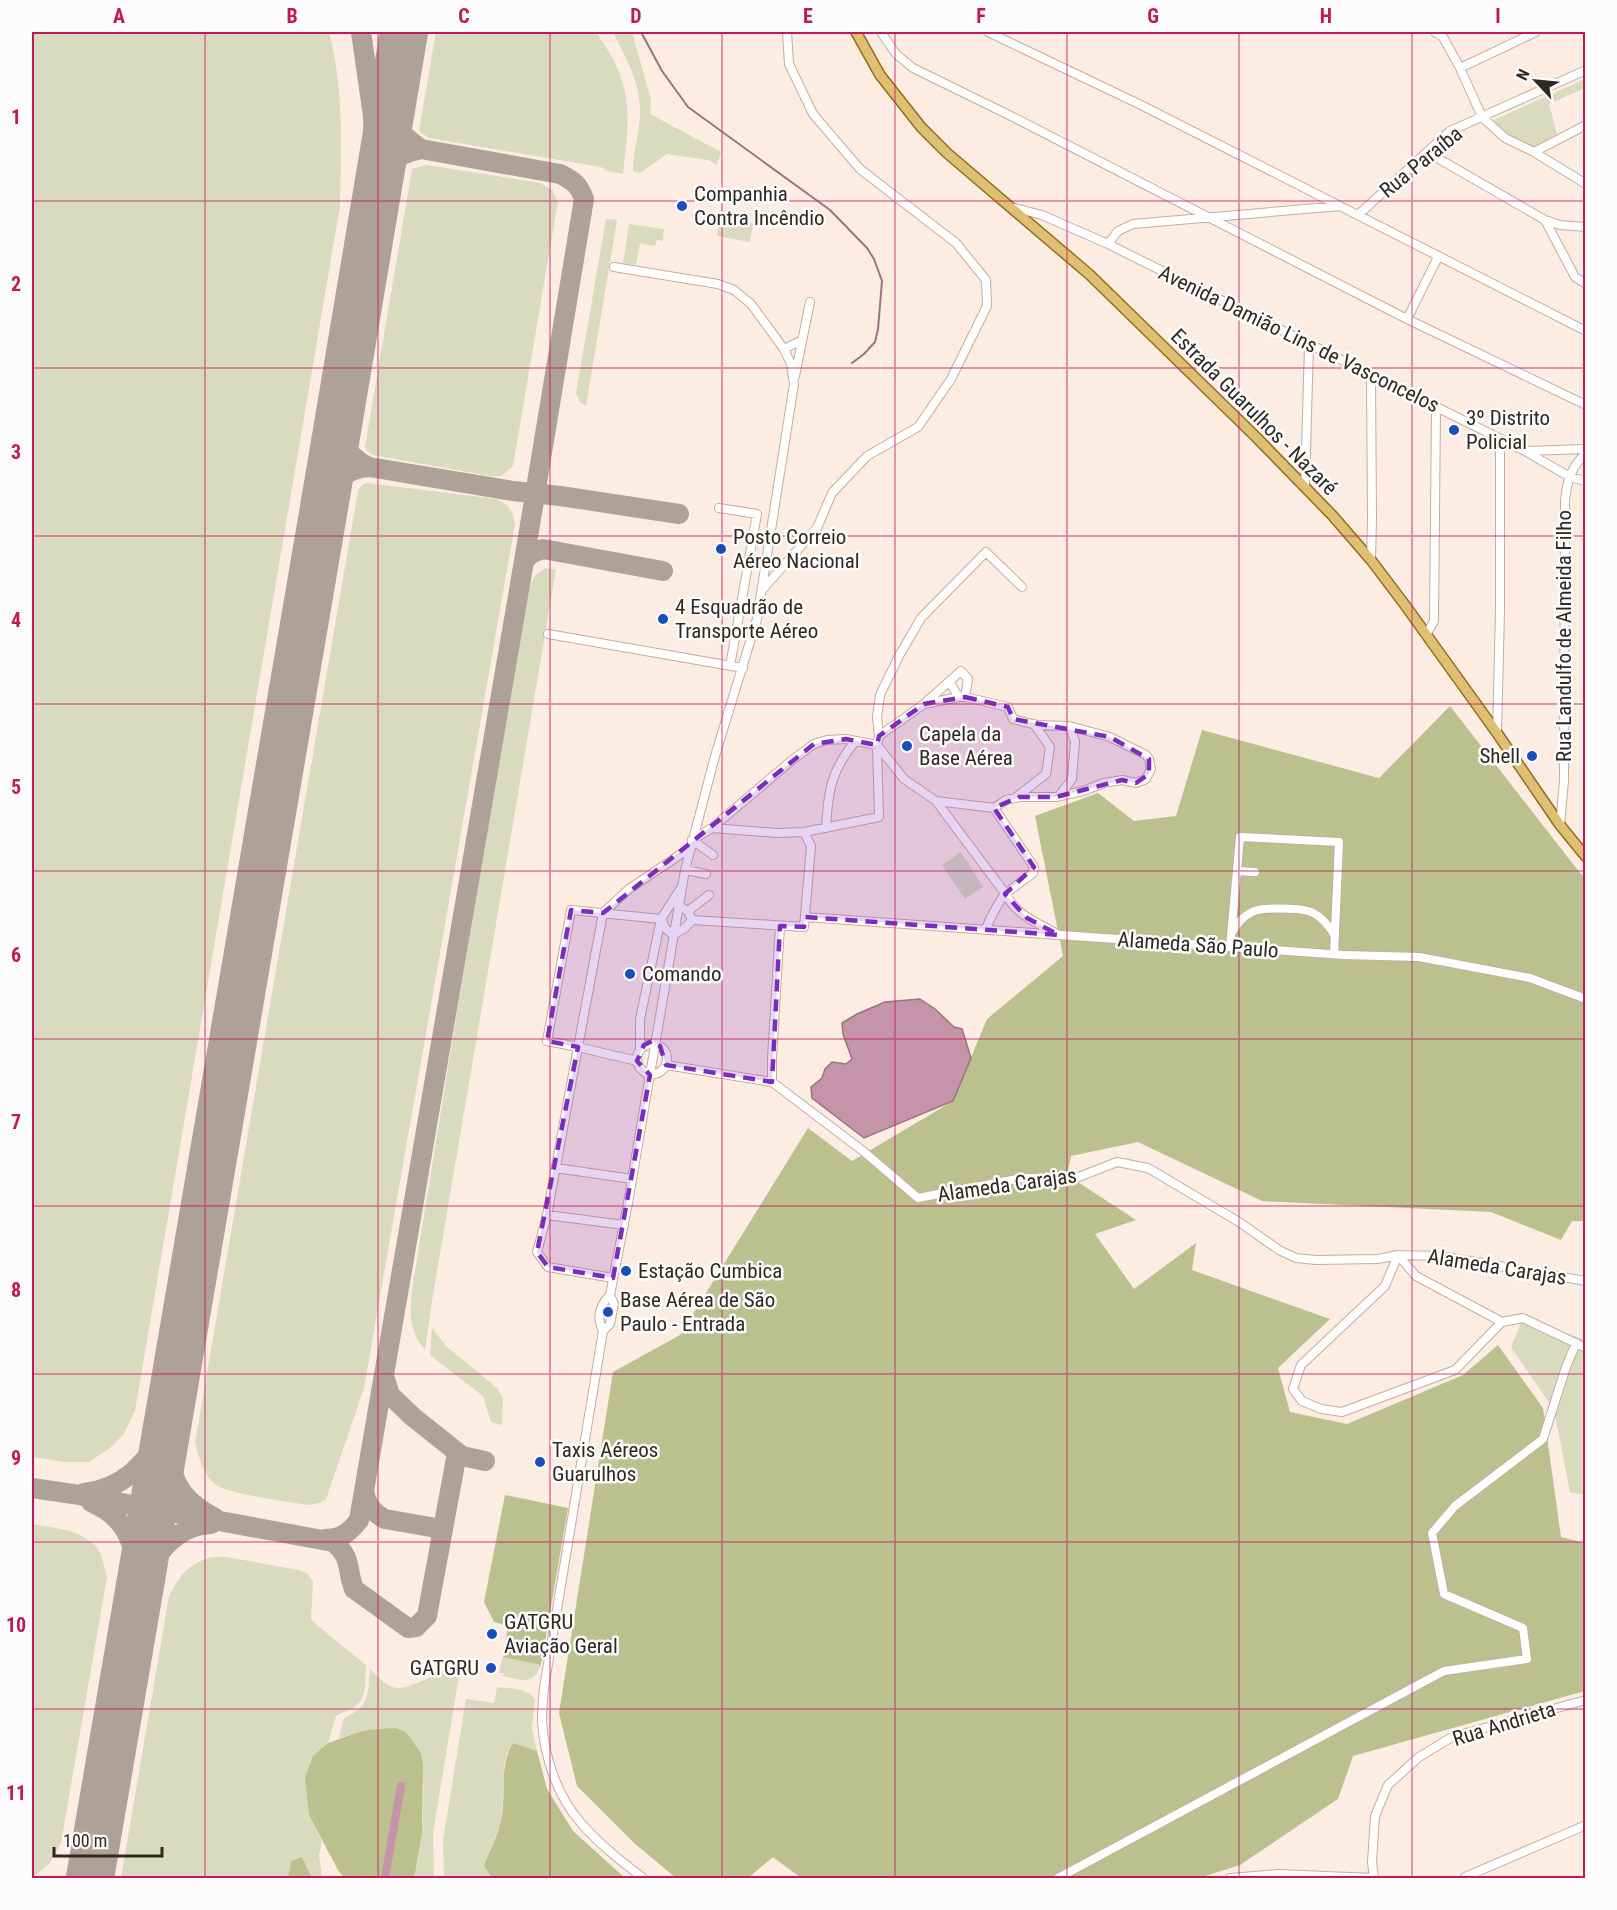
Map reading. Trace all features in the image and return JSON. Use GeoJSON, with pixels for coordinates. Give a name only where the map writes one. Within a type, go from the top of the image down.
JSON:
{"type":"FeatureCollection","features":[{"type":"Feature","properties":{"kind":"main road","name":"Estrada Guarulhos - Nazaré"},"geometry":{"type":"LineString","coordinates":[[856,32],[880,75],[921,127],[947,153],[1090,275],[1305,486],[1371,560],[1497,733],[1560,825],[1586,857]]}},
{"type":"Feature","properties":{"kind":"street"},"geometry":{"type":"LineString","coordinates":[[761,591],[817,528],[832,493],[867,456],[918,427],[951,379],[987,306],[986,280],[956,243],[860,169],[813,114],[789,64],[788,32]]}},
{"type":"Feature","properties":{"kind":"street"},"geometry":{"type":"LineString","coordinates":[[881,32],[896,54],[913,68],[1407,319],[1586,405]]}},
{"type":"Feature","properties":{"kind":"street"},"geometry":{"type":"LineString","coordinates":[[988,32],[1141,105],[1586,331]]}},
{"type":"Feature","properties":{"kind":"street"},"geometry":{"type":"LineString","coordinates":[[1435,32],[1443,37],[1461,68],[1482,117],[1505,138],[1534,152],[1586,184]]}},
{"type":"Feature","properties":{"kind":"street"},"geometry":{"type":"LineString","coordinates":[[1443,37],[1451,32]]}},
{"type":"Feature","properties":{"kind":"street"},"geometry":{"type":"LineString","coordinates":[[1461,68],[1536,32]]}},
{"type":"Feature","properties":{"kind":"street","name":"Rua Paraíba"},"geometry":{"type":"LineString","coordinates":[[1358,215],[1450,132],[1586,70]]}},
{"type":"Feature","properties":{"kind":"street"},"geometry":{"type":"LineString","coordinates":[[1534,152],[1586,125]]}},
{"type":"Feature","properties":{"kind":"street"},"geometry":{"type":"LineString","coordinates":[[1427,152],[1545,220],[1560,225],[1586,228]]}},
{"type":"Feature","properties":{"kind":"street"},"geometry":{"type":"LineString","coordinates":[[1108,244],[1125,226],[1341,206]]}},
{"type":"Feature","properties":{"kind":"street","name":"Avenida Damião Lins de Vasconcelos"},"geometry":{"type":"LineString","coordinates":[[1009,207],[1042,215],[1108,244],[1500,439],[1570,477],[1586,481]]}},
{"type":"Feature","properties":{"kind":"street"},"geometry":{"type":"LineString","coordinates":[[1545,220],[1575,278],[1586,284]]}},
{"type":"Feature","properties":{"kind":"street"},"geometry":{"type":"LineString","coordinates":[[1407,319],[1438,257]]}},
{"type":"Feature","properties":{"kind":"street"},"geometry":{"type":"LineString","coordinates":[[614,267],[718,284],[734,290],[751,304],[784,349],[791,364],[794,384]]}},
{"type":"Feature","properties":{"kind":"street"},"geometry":{"type":"LineString","coordinates":[[643,1878],[603,1846],[580,1822],[568,1804],[554,1776],[547,1755],[542,1720],[544,1688],[603,1331],[610,1324],[614,1304],[610,1294],[624,1226],[685,870],[756,619],[794,384],[810,302]]}},
{"type":"Feature","properties":{"kind":"street"},"geometry":{"type":"LineString","coordinates":[[784,349],[802,340]]}},
{"type":"Feature","properties":{"kind":"street"},"geometry":{"type":"LineString","coordinates":[[1305,486],[1309,345]]}},
{"type":"Feature","properties":{"kind":"street"},"geometry":{"type":"LineString","coordinates":[[1371,376],[1371,560]]}},
{"type":"Feature","properties":{"kind":"street"},"geometry":{"type":"LineString","coordinates":[[1426,635],[1434,621],[1436,407]]}},
{"type":"Feature","properties":{"kind":"street"},"geometry":{"type":"LineString","coordinates":[[1497,733],[1500,439]]}},
{"type":"Feature","properties":{"kind":"street"},"geometry":{"type":"LineString","coordinates":[[1525,452],[1586,451]]}},
{"type":"Feature","properties":{"kind":"street","name":"Rua Landulfo de Almeida Filho"},"geometry":{"type":"LineString","coordinates":[[1560,825],[1564,781],[1566,487],[1576,463],[1586,451]]}},
{"type":"Feature","properties":{"kind":"street"},"geometry":{"type":"LineString","coordinates":[[719,508],[757,514],[730,666]]}},
{"type":"Feature","properties":{"kind":"street"},"geometry":{"type":"LineString","coordinates":[[712,828],[777,833],[804,832],[879,817],[877,717],[880,695],[921,618],[986,552],[1022,587]]}},
{"type":"Feature","properties":{"kind":"street"},"geometry":{"type":"LineString","coordinates":[[548,634],[743,668]]}},
{"type":"Feature","properties":{"kind":"street"},"geometry":{"type":"LineString","coordinates":[[879,736],[924,704],[961,671],[968,679],[962,697]]}},
{"type":"Feature","properties":{"kind":"street"},"geometry":{"type":"LineString","coordinates":[[949,682],[962,697]]}},
{"type":"Feature","properties":{"kind":"street"},"geometry":{"type":"LineString","coordinates":[[924,704],[962,697],[1008,707],[1013,719],[1034,724],[1069,726],[1110,737],[1141,752],[1149,759],[1151,769],[1142,782],[1131,783],[1122,780],[1059,796],[1006,800],[994,808],[936,801]]}},
{"type":"Feature","properties":{"kind":"street"},"geometry":{"type":"LineString","coordinates":[[1014,799],[1046,774],[1050,747],[1034,724]]}},
{"type":"Feature","properties":{"kind":"street"},"geometry":{"type":"LineString","coordinates":[[1059,796],[1072,779],[1075,741],[1069,726]]}},
{"type":"Feature","properties":{"kind":"street"},"geometry":{"type":"LineString","coordinates":[[613,1278],[548,1267],[537,1252],[547,1215],[603,913],[629,890],[712,828],[791,761],[814,744],[827,740],[846,740],[877,745],[904,779],[936,801],[1012,906],[1027,918],[1059,935]]}},
{"type":"Feature","properties":{"kind":"street"},"geometry":{"type":"LineString","coordinates":[[826,828],[828,797],[833,777],[843,756],[855,742]]}},
{"type":"Feature","properties":{"kind":"street"},"geometry":{"type":"LineString","coordinates":[[986,930],[986,925],[1005,894],[1033,873],[1034,867],[994,808]]}},
{"type":"Feature","properties":{"kind":"street"},"geometry":{"type":"LineString","coordinates":[[692,920],[804,927],[811,846],[804,832]]}},
{"type":"Feature","properties":{"kind":"street"},"geometry":{"type":"LineString","coordinates":[[1230,947],[1239,837],[1339,842],[1334,954]]}},
{"type":"Feature","properties":{"kind":"street"},"geometry":{"type":"LineString","coordinates":[[691,844],[713,855]]}},
{"type":"Feature","properties":{"kind":"street"},"geometry":{"type":"LineString","coordinates":[[685,870],[706,874]]}},
{"type":"Feature","properties":{"kind":"street"},"geometry":{"type":"LineString","coordinates":[[1237,871],[1255,872]]}},
{"type":"Feature","properties":{"kind":"street"},"geometry":{"type":"LineString","coordinates":[[640,1050],[649,1043],[655,1043],[664,1051],[666,1065],[660,1072],[650,1075],[641,1070],[637,1061],[640,1050],[640,1018],[661,919],[682,887]]}},
{"type":"Feature","properties":{"kind":"street"},"geometry":{"type":"LineString","coordinates":[[688,911],[709,895]]}},
{"type":"Feature","properties":{"kind":"street"},"geometry":{"type":"LineString","coordinates":[[669,904],[688,911],[692,920]]}},
{"type":"Feature","properties":{"kind":"street"},"geometry":{"type":"LineString","coordinates":[[1232,933],[1240,920],[1253,911],[1267,909],[1308,911],[1319,917],[1329,927],[1335,938]]}},
{"type":"Feature","properties":{"kind":"street"},"geometry":{"type":"LineString","coordinates":[[637,1061],[547,1041],[571,910],[661,919]]}},
{"type":"Feature","properties":{"kind":"street","name":"Alameda São Paulo"},"geometry":{"type":"LineString","coordinates":[[805,917],[1334,954],[1419,957],[1530,978],[1586,999]]}},
{"type":"Feature","properties":{"kind":"street"},"geometry":{"type":"LineString","coordinates":[[661,919],[665,928],[673,935]]}},
{"type":"Feature","properties":{"kind":"street"},"geometry":{"type":"LineString","coordinates":[[673,935],[685,928],[692,920]]}},
{"type":"Feature","properties":{"kind":"street"},"geometry":{"type":"LineString","coordinates":[[666,1065],[772,1082],[780,926]]}},
{"type":"Feature","properties":{"kind":"street","name":"Alameda Carajas"},"geometry":{"type":"LineString","coordinates":[[772,1082],[863,1151],[918,1198],[1022,1178],[1076,1178],[1117,1162],[1148,1168],[1239,1222],[1279,1250],[1296,1258],[1378,1259],[1398,1255],[1441,1256],[1586,1281]]}},
{"type":"Feature","properties":{"kind":"street"},"geometry":{"type":"LineString","coordinates":[[556,1168],[632,1179]]}},
{"type":"Feature","properties":{"kind":"street"},"geometry":{"type":"LineString","coordinates":[[547,1215],[624,1226]]}},
{"type":"Feature","properties":{"kind":"street"},"geometry":{"type":"LineString","coordinates":[[1502,1322],[1416,1276],[1398,1255],[1386,1286],[1301,1365],[1293,1389],[1302,1401],[1321,1409],[1342,1412],[1455,1370],[1502,1322],[1523,1318],[1586,1348]]}},
{"type":"Feature","properties":{"kind":"street"},"geometry":{"type":"LineString","coordinates":[[1058,1878],[1444,1671],[1527,1659],[1523,1628],[1444,1594],[1432,1533],[1455,1506],[1543,1439],[1576,1343]]}},
{"type":"Feature","properties":{"kind":"street","name":"Rua Andrieta"},"geometry":{"type":"LineString","coordinates":[[1374,1878],[1372,1862],[1375,1816],[1388,1785],[1419,1757],[1452,1737],[1586,1700]]}},
{"type":"Feature","properties":{"kind":"street"},"geometry":{"type":"LineString","coordinates":[[1464,1878],[1586,1826]]}},
{"type":"Feature","properties":{"kind":"street"},"geometry":{"type":"LineString","coordinates":[[1230,1878],[1278,1874],[1374,1878]]}},
{"type":"Feature","properties":{"kind":"highlighted area"},"geometry":{"type":"Polygon","coordinates":[[[965,697],[1008,707],[1013,719],[1110,737],[1149,759],[1149,774],[1136,783],[1122,780],[1056,797],[1019,797],[994,808],[1034,867],[1005,894],[1027,918],[1059,935],[805,917],[804,927],[780,926],[772,1082],[666,1065],[660,1046],[652,1041],[644,1045],[637,1061],[650,1075],[613,1278],[548,1267],[537,1252],[578,1047],[547,1041],[571,910],[603,913],[814,744],[846,739],[877,745],[879,736],[924,704],[965,697]]]}},
{"type":"Feature","properties":{"kind":"green space"},"geometry":{"type":"Polygon","coordinates":[[[34,32],[329,32],[334,53],[341,118],[340,206],[135,1411],[123,1435],[110,1448],[89,1462],[66,1462],[32,1457],[32,48],[34,32]]]}},
{"type":"Feature","properties":{"kind":"green space"},"geometry":{"type":"Polygon","coordinates":[[[436,32],[596,32],[620,74],[625,92],[627,127],[623,174],[607,171],[601,167],[429,138],[419,131],[436,32]]]}},
{"type":"Feature","properties":{"kind":"green space"},"geometry":{"type":"Polygon","coordinates":[[[613,32],[632,32],[651,100],[650,114],[721,152],[717,165],[708,160],[667,154],[640,173],[633,171],[640,105],[632,72],[613,32]]]}},
{"type":"Feature","properties":{"kind":"green space"},"geometry":{"type":"Polygon","coordinates":[[[1585,79],[1585,88],[1549,104],[1557,134],[1536,149],[1522,145],[1496,127],[1494,120],[1585,79]]]}},
{"type":"Feature","properties":{"kind":"green space"},"geometry":{"type":"Polygon","coordinates":[[[427,165],[540,183],[552,190],[558,201],[513,466],[501,476],[373,455],[365,447],[412,169],[427,165]]]}},
{"type":"Feature","properties":{"kind":"green space"},"geometry":{"type":"Polygon","coordinates":[[[720,217],[753,223],[750,242],[717,236],[720,217]]]}},
{"type":"Feature","properties":{"kind":"green space"},"geometry":{"type":"Polygon","coordinates":[[[606,219],[617,220],[586,406],[580,402],[576,393],[606,219]]]}},
{"type":"Feature","properties":{"kind":"green space"},"geometry":{"type":"Polygon","coordinates":[[[629,224],[664,229],[663,241],[657,240],[655,246],[640,243],[636,265],[623,263],[629,224]]]}},
{"type":"Feature","properties":{"kind":"green space"},"geometry":{"type":"Polygon","coordinates":[[[367,483],[496,499],[510,509],[515,524],[364,1388],[326,1499],[308,1505],[246,1494],[216,1485],[205,1471],[195,1443],[358,491],[362,485],[367,483]]]}},
{"type":"Feature","properties":{"kind":"green space"},"geometry":{"type":"Polygon","coordinates":[[[546,568],[556,570],[425,1350],[415,1334],[411,1318],[413,1283],[514,663],[530,585],[536,574],[546,568]]]}},
{"type":"Feature","properties":{"kind":"green space"},"geometry":{"type":"Polygon","coordinates":[[[1450,706],[1585,877],[1585,1221],[1572,1221],[1561,1240],[1491,1212],[1262,1201],[1138,1142],[1071,1156],[1067,1175],[1136,1220],[1095,1234],[1134,1289],[1196,1243],[1192,1270],[1330,1319],[1278,1368],[1290,1412],[1347,1424],[1463,1375],[1498,1345],[1543,1408],[1561,1537],[1585,1543],[1585,1691],[1353,1756],[1338,1799],[1240,1865],[1199,1878],[801,1878],[773,1857],[748,1878],[676,1878],[634,1843],[577,1786],[559,1713],[613,1372],[680,1335],[808,1128],[852,1161],[953,1101],[987,1019],[1063,956],[1035,816],[1098,793],[1134,821],[1176,816],[1202,730],[1379,778],[1450,706]]]}},
{"type":"Feature","properties":{"kind":"green space"},"geometry":{"type":"Polygon","coordinates":[[[961,852],[983,887],[965,899],[942,865],[961,852]]]}},
{"type":"Feature","properties":{"kind":"green space"},"geometry":{"type":"Polygon","coordinates":[[[1523,1318],[1585,1340],[1585,1495],[1570,1492],[1554,1410],[1511,1347],[1523,1318]]]}},
{"type":"Feature","properties":{"kind":"green space"},"geometry":{"type":"Polygon","coordinates":[[[432,1328],[447,1347],[497,1388],[503,1398],[502,1425],[491,1422],[483,1396],[430,1355],[432,1328]]]}},
{"type":"Feature","properties":{"kind":"green space"},"geometry":{"type":"Polygon","coordinates":[[[505,1495],[568,1508],[541,1665],[503,1657],[508,1626],[494,1622],[484,1602],[505,1495]]]}},
{"type":"Feature","properties":{"kind":"green space"},"geometry":{"type":"Polygon","coordinates":[[[32,1524],[67,1530],[84,1537],[100,1552],[107,1577],[61,1843],[50,1863],[32,1878],[32,1524]]]}},
{"type":"Feature","properties":{"kind":"green space"},"geometry":{"type":"Polygon","coordinates":[[[211,1557],[227,1557],[299,1570],[308,1574],[313,1582],[311,1620],[366,1665],[361,1700],[336,1716],[328,1743],[313,1756],[309,1815],[322,1841],[319,1855],[322,1878],[312,1878],[302,1857],[291,1861],[288,1878],[121,1878],[169,1596],[190,1567],[211,1557]]]}},
{"type":"Feature","properties":{"kind":"green space"},"geometry":{"type":"Polygon","coordinates":[[[503,1657],[541,1665],[538,1672],[530,1679],[515,1679],[499,1673],[503,1657]]]}},
{"type":"Feature","properties":{"kind":"green space"},"geometry":{"type":"Polygon","coordinates":[[[449,1668],[459,1676],[433,1833],[434,1878],[412,1878],[422,1834],[421,1753],[368,1730],[339,1738],[344,1718],[359,1709],[366,1699],[370,1669],[386,1684],[398,1688],[417,1683],[449,1668]]]}},
{"type":"Feature","properties":{"kind":"green space"},"geometry":{"type":"Polygon","coordinates":[[[497,1687],[523,1691],[535,1700],[532,1729],[537,1751],[513,1743],[507,1753],[504,1766],[502,1818],[485,1866],[492,1878],[444,1878],[443,1840],[466,1699],[494,1703],[497,1687]]]}},
{"type":"Feature","properties":{"kind":"green space"},"geometry":{"type":"Polygon","coordinates":[[[395,1728],[406,1732],[421,1753],[423,1765],[422,1834],[415,1873],[412,1878],[345,1878],[339,1872],[309,1815],[305,1778],[313,1756],[328,1743],[368,1730],[395,1728]]]}},
{"type":"Feature","properties":{"kind":"green space"},"geometry":{"type":"Polygon","coordinates":[[[513,1743],[537,1751],[547,1789],[573,1831],[625,1878],[492,1878],[484,1866],[501,1822],[504,1769],[513,1743]]]}},
{"type":"Feature","properties":{"kind":"green space"},"geometry":{"type":"Polygon","coordinates":[[[302,1857],[312,1878],[288,1878],[291,1861],[302,1857]]]}},
{"type":"Feature","properties":{"kind":"shaded area"},"geometry":{"type":"Polygon","coordinates":[[[920,999],[935,1009],[954,1027],[962,1029],[971,1058],[953,1101],[864,1138],[812,1098],[811,1087],[822,1078],[825,1069],[832,1062],[846,1064],[852,1059],[843,1034],[842,1023],[885,1002],[920,999]]]}},
{"type":"Feature","properties":{"kind":"waterway"},"geometry":{"type":"LineString","coordinates":[[641,32],[662,71],[688,107],[830,210],[867,248],[874,259],[882,281],[878,329],[875,342],[852,363]]}},
{"type":"Feature","properties":{"kind":"waterway"},"geometry":{"type":"LineString","coordinates":[[385,1878],[401,1786]]}},
{"type":"Feature","properties":{"kind":"taxiway"},"geometry":{"type":"LineString","coordinates":[[361,32],[373,116],[374,154],[368,242]]}},
{"type":"Feature","properties":{"kind":"taxiway"},"geometry":{"type":"LineString","coordinates":[[391,106],[401,131],[421,149]]}},
{"type":"Feature","properties":{"kind":"taxiway"},"geometry":{"type":"LineString","coordinates":[[324,1539],[344,1534],[359,1520],[584,199],[575,184],[560,174],[421,149],[405,154],[394,161],[379,185]]}},
{"type":"Feature","properties":{"kind":"taxiway"},"geometry":{"type":"LineString","coordinates":[[338,428],[342,441],[349,451],[357,460],[369,467],[513,491],[679,514]]}},
{"type":"Feature","properties":{"kind":"taxiway"},"geometry":{"type":"LineString","coordinates":[[326,496],[343,476],[349,472],[369,467]]}},
{"type":"Feature","properties":{"kind":"taxiway"},"geometry":{"type":"LineString","coordinates":[[524,561],[532,553],[543,549],[663,571]]}},
{"type":"Feature","properties":{"kind":"taxiway"},"geometry":{"type":"LineString","coordinates":[[384,1376],[390,1395],[413,1417],[462,1456],[485,1461]]}},
{"type":"Feature","properties":{"kind":"taxiway"},"geometry":{"type":"LineString","coordinates":[[165,1434],[177,1484],[191,1502],[215,1518]]}},
{"type":"Feature","properties":{"kind":"taxiway"},"geometry":{"type":"LineString","coordinates":[[84,1493],[110,1486],[131,1473],[165,1434]]}},
{"type":"Feature","properties":{"kind":"taxiway"},"geometry":{"type":"LineString","coordinates":[[32,1488],[333,1542],[344,1553],[354,1589],[408,1628],[416,1627],[427,1616],[457,1453]]}},
{"type":"Feature","properties":{"kind":"taxiway"},"geometry":{"type":"LineString","coordinates":[[364,1491],[371,1508],[385,1519],[442,1529]]}},
{"type":"Feature","properties":{"kind":"taxiway"},"geometry":{"type":"LineString","coordinates":[[91,1502],[115,1517],[123,1526],[133,1548],[139,1588]]}},
{"type":"Feature","properties":{"kind":"taxiway"},"geometry":{"type":"LineString","coordinates":[[139,1588],[158,1555],[175,1537],[197,1526],[211,1524]]}},
{"type":"Feature","properties":{"kind":"taxiway"},"geometry":{"type":"LineString","coordinates":[[78,1878],[95,1844]]}},
{"type":"Feature","properties":{"kind":"runway"},"geometry":{"type":"LineString","coordinates":[[90,1878],[404,32]]}},
{"type":"Feature","properties":{"kind":"place","name":"Companhia Contra Incêndio"},"geometry":{"type":"Point","coordinates":[682,206]}},
{"type":"Feature","properties":{"kind":"place","name":"3º Distrito Policial"},"geometry":{"type":"Point","coordinates":[1454,430]}},
{"type":"Feature","properties":{"kind":"place","name":"Posto Correio Aéreo Nacional"},"geometry":{"type":"Point","coordinates":[721,549]}},
{"type":"Feature","properties":{"kind":"place","name":"4 Esquadrão de Transporte Aéreo"},"geometry":{"type":"Point","coordinates":[663,619]}},
{"type":"Feature","properties":{"kind":"place","name":"Capela da Base Aérea"},"geometry":{"type":"Point","coordinates":[907,746]}},
{"type":"Feature","properties":{"kind":"place","name":"Shell"},"geometry":{"type":"Point","coordinates":[1532,756]}},
{"type":"Feature","properties":{"kind":"place","name":"Comando"},"geometry":{"type":"Point","coordinates":[630,974]}},
{"type":"Feature","properties":{"kind":"place","name":"Estação Cumbica"},"geometry":{"type":"Point","coordinates":[626,1271]}},
{"type":"Feature","properties":{"kind":"place","name":"Base Aérea de São Paulo - Entrada"},"geometry":{"type":"Point","coordinates":[608,1312]}},
{"type":"Feature","properties":{"kind":"place","name":"Taxis Aéreos Guarulhos"},"geometry":{"type":"Point","coordinates":[540,1462]}},
{"type":"Feature","properties":{"kind":"place","name":"GATGRU Aviação Geral"},"geometry":{"type":"Point","coordinates":[492,1634]}},
{"type":"Feature","properties":{"kind":"place","name":"GATGRU"},"geometry":{"type":"Point","coordinates":[491,1668]}}]}
